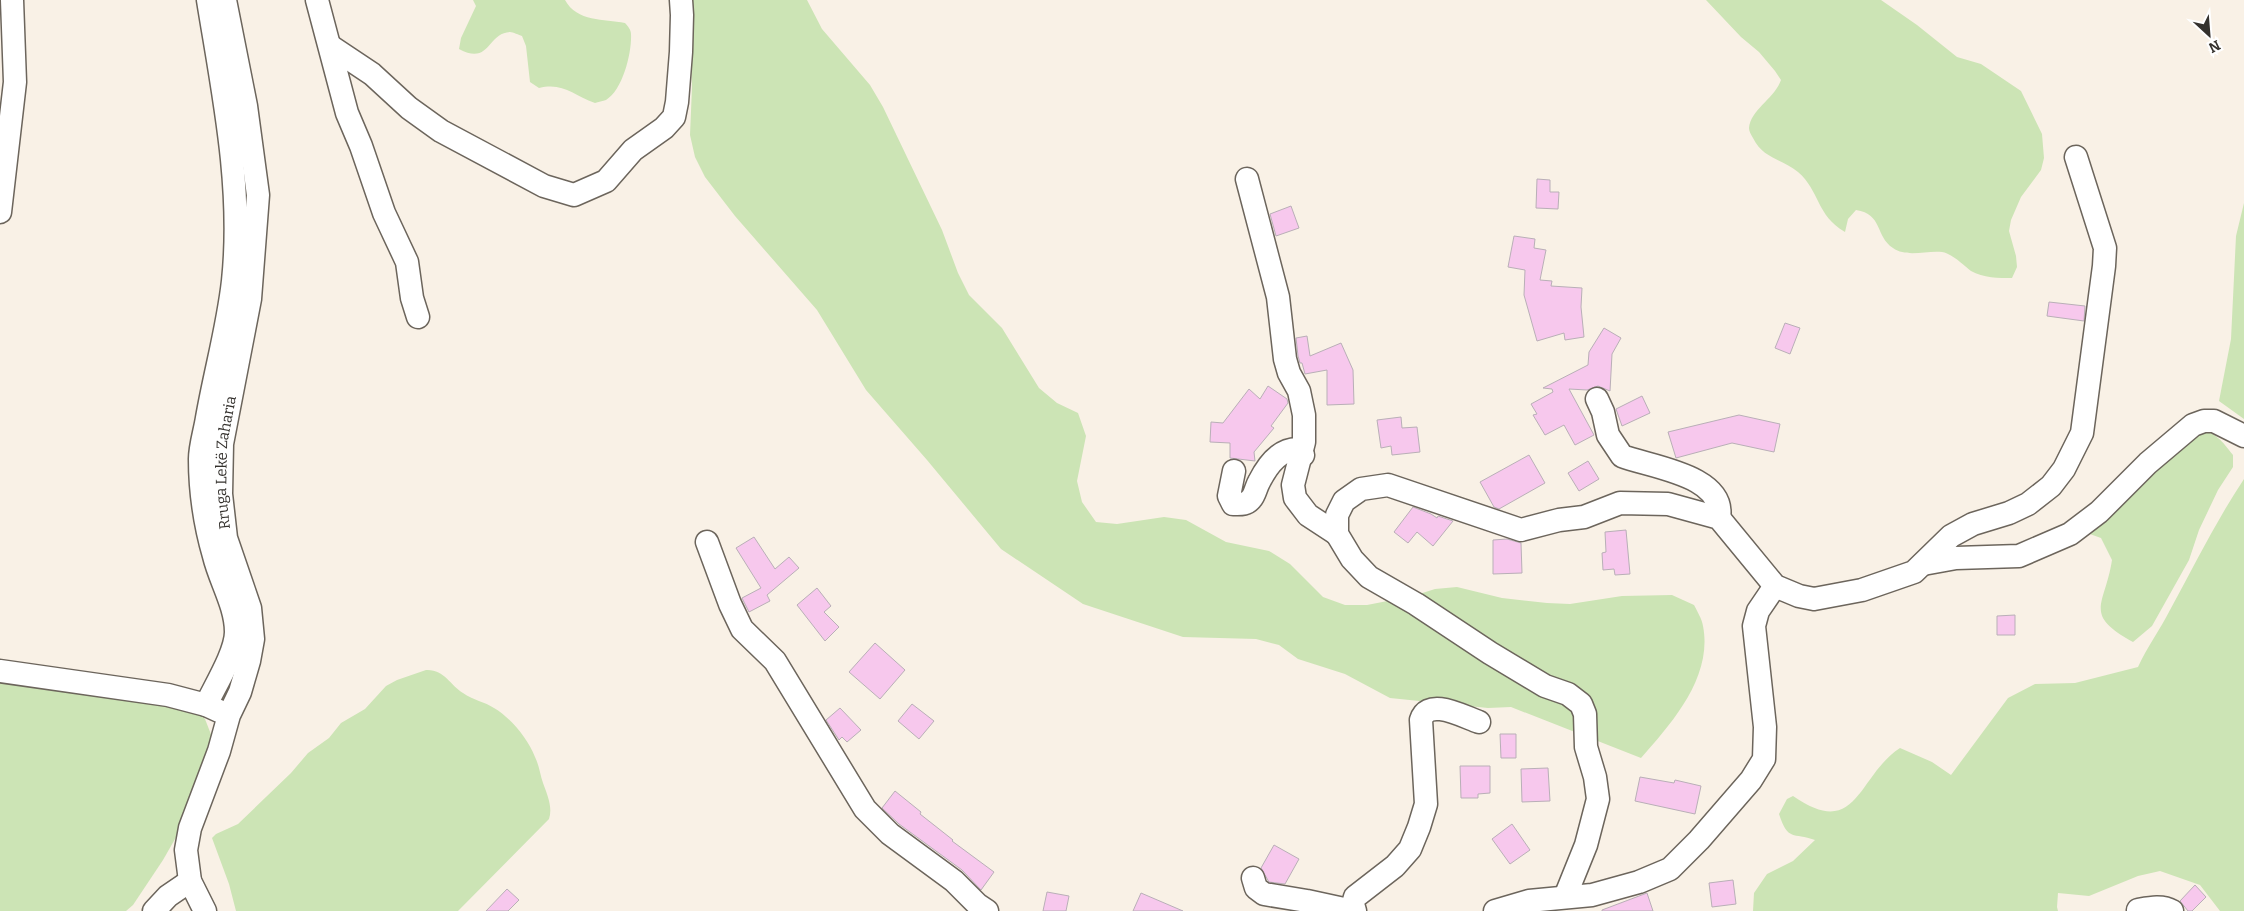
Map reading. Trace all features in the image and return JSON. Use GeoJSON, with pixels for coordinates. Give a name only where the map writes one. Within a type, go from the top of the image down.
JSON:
{"type":"FeatureCollection","features":[{"type":"Feature","properties":{"kind":"street"},"geometry":{"type":"LineString","coordinates":[[0,212],[15,82],[12,0]]}},
{"type":"Feature","properties":{"kind":"street"},"geometry":{"type":"LineString","coordinates":[[206,705],[230,656],[236,632],[232,606],[214,557],[204,513],[200,458],[233,281],[237,215],[233,157],[208,0]]}},
{"type":"Feature","properties":{"kind":"street","name":"Rruga Lekë Zaharia"},"geometry":{"type":"LineString","coordinates":[[205,911],[190,881],[186,850],[190,828],[250,661],[253,639],[250,608],[226,538],[221,494],[222,444],[250,299],[258,195],[246,106],[225,0]]}},
{"type":"Feature","properties":{"kind":"street"},"geometry":{"type":"LineString","coordinates":[[317,0],[347,113],[361,146],[384,213],[408,262],[412,298],[418,317]]}},
{"type":"Feature","properties":{"kind":"street"},"geometry":{"type":"LineString","coordinates":[[330,46],[372,74],[409,108],[441,131],[544,186],[574,195],[606,181],[633,150],[664,128],[674,117],[681,52],[682,15],[680,0]]}},
{"type":"Feature","properties":{"kind":"street"},"geometry":{"type":"LineString","coordinates":[[1337,534],[1337,515],[1344,501],[1361,489],[1388,485],[1521,530],[1559,520],[1584,517],[1620,503],[1668,504],[1719,518],[1775,586],[1799,596],[1814,599],[1862,590],[1914,572],[1951,536],[1973,524],[2008,513],[2028,504],[2052,486],[2064,469],[2082,432],[2105,248],[2076,157]]}},
{"type":"Feature","properties":{"kind":"street"},"geometry":{"type":"LineString","coordinates":[[1247,179],[1278,297],[1285,359],[1289,373],[1299,391],[1304,415],[1303,455],[1293,485],[1295,498],[1308,515],[1337,534],[1352,559],[1369,576],[1416,604],[1490,653],[1545,686],[1568,694],[1581,704],[1585,714],[1586,747],[1596,777],[1598,799],[1586,845],[1566,897]]}},
{"type":"Feature","properties":{"kind":"street"},"geometry":{"type":"LineString","coordinates":[[1597,398],[1608,435],[1622,456],[1679,472],[1698,483],[1716,498],[1720,508],[1719,518]]}},
{"type":"Feature","properties":{"kind":"street"},"geometry":{"type":"LineString","coordinates":[[1923,564],[1956,558],[2019,556],[2070,534],[2099,512],[2161,451],[2193,426],[2204,421],[2214,421],[2244,436]]}},
{"type":"Feature","properties":{"kind":"street"},"geometry":{"type":"LineString","coordinates":[[1234,471],[1229,496],[1233,504],[1244,504],[1252,498],[1260,479],[1280,454],[1290,449],[1298,449],[1303,455]]}},
{"type":"Feature","properties":{"kind":"street"},"geometry":{"type":"LineString","coordinates":[[707,542],[730,604],[742,629],[775,662],[865,809],[890,834],[954,881],[978,905],[987,911]]}},
{"type":"Feature","properties":{"kind":"street"},"geometry":{"type":"LineString","coordinates":[[1494,911],[1529,901],[1592,895],[1640,882],[1670,869],[1751,780],[1764,759],[1765,727],[1754,626],[1758,611],[1775,586]]}},
{"type":"Feature","properties":{"kind":"street"},"geometry":{"type":"LineString","coordinates":[[0,671],[168,695],[206,705],[229,716]]}},
{"type":"Feature","properties":{"kind":"street"},"geometry":{"type":"LineString","coordinates":[[1253,878],[1256,888],[1264,894],[1307,900],[1354,911],[1355,897],[1395,866],[1410,849],[1419,827],[1426,804],[1421,720],[1423,712],[1429,708],[1438,708],[1479,722]]}},
{"type":"Feature","properties":{"kind":"street"},"geometry":{"type":"LineString","coordinates":[[154,911],[168,896],[190,881]]}},
{"type":"Feature","properties":{"kind":"street"},"geometry":{"type":"LineString","coordinates":[[2138,910],[2153,907],[2172,911]]}},
{"type":"Feature","properties":{"kind":"green space"},"geometry":{"type":"Polygon","coordinates":[[[473,0],[565,0],[570,7],[584,16],[625,23],[631,33],[631,42],[625,70],[617,88],[606,100],[595,103],[561,88],[539,88],[530,82],[526,46],[522,36],[513,32],[497,37],[488,47],[477,54],[459,49],[461,38],[476,6],[473,0]]]}},
{"type":"Feature","properties":{"kind":"green space"},"geometry":{"type":"Polygon","coordinates":[[[688,0],[807,0],[822,29],[870,85],[883,107],[942,230],[958,273],[969,295],[1002,328],[1039,388],[1057,403],[1078,413],[1086,436],[1077,481],[1082,502],[1096,522],[1117,524],[1164,517],[1186,520],[1226,542],[1269,551],[1290,564],[1323,597],[1345,605],[1367,605],[1413,596],[1435,589],[1457,587],[1502,598],[1570,604],[1622,596],[1672,595],[1694,605],[1702,623],[1704,645],[1702,663],[1696,681],[1677,714],[1641,758],[1511,707],[1488,708],[1390,698],[1345,674],[1298,659],[1279,645],[1256,639],[1183,637],[1083,604],[1001,549],[866,390],[817,310],[735,216],[705,177],[695,157],[690,135],[692,87],[688,0]]]}},
{"type":"Feature","properties":{"kind":"green space"},"geometry":{"type":"Polygon","coordinates":[[[1706,0],[1881,0],[1917,25],[1957,57],[1981,64],[2021,91],[2042,134],[2044,158],[2041,170],[2021,197],[2011,220],[2009,231],[2017,267],[2012,278],[1981,275],[1971,271],[1954,257],[1942,252],[1904,253],[1899,251],[1887,243],[1875,221],[1865,212],[1856,210],[1848,219],[1845,232],[1836,225],[1823,211],[1805,179],[1792,168],[1768,155],[1757,145],[1749,128],[1751,121],[1758,109],[1778,87],[1781,80],[1759,52],[1741,37],[1706,0]]]}},
{"type":"Feature","properties":{"kind":"green space"},"geometry":{"type":"Polygon","coordinates":[[[2244,203],[2244,419],[2219,401],[2231,339],[2236,236],[2244,203]]]}},
{"type":"Feature","properties":{"kind":"green space"},"geometry":{"type":"Polygon","coordinates":[[[2197,429],[2209,432],[2222,441],[2233,455],[2233,467],[2218,490],[2199,530],[2189,560],[2152,626],[2133,642],[2107,624],[2102,616],[2102,599],[2112,560],[2101,538],[2087,533],[2197,429]]]}},
{"type":"Feature","properties":{"kind":"green space"},"geometry":{"type":"Polygon","coordinates":[[[2244,479],[2244,911],[2220,911],[2200,885],[2160,871],[2138,876],[2089,896],[2058,893],[2058,911],[1753,911],[1754,893],[1767,874],[1793,861],[1815,840],[1792,834],[1785,829],[1779,814],[1787,799],[1793,796],[1814,808],[1831,811],[1844,808],[1855,799],[1886,760],[1900,748],[1932,762],[1951,775],[2008,698],[2035,684],[2075,683],[2138,667],[2215,527],[2244,479]]]}},
{"type":"Feature","properties":{"kind":"green space"},"geometry":{"type":"Polygon","coordinates":[[[0,661],[194,707],[205,719],[212,737],[183,825],[163,860],[133,905],[126,911],[0,911],[0,661]]]}},
{"type":"Feature","properties":{"kind":"green space"},"geometry":{"type":"Polygon","coordinates":[[[426,670],[438,672],[458,690],[494,708],[507,717],[518,730],[528,743],[538,763],[549,801],[549,819],[458,911],[236,911],[229,884],[212,838],[216,834],[238,824],[291,773],[308,753],[329,738],[341,723],[365,709],[386,686],[426,670]]]}},
{"type":"Feature","properties":{"kind":"building"},"geometry":{"type":"Polygon","coordinates":[[[1537,179],[1550,180],[1550,192],[1559,192],[1558,209],[1536,208],[1537,179]]]}},
{"type":"Feature","properties":{"kind":"building"},"geometry":{"type":"Polygon","coordinates":[[[1291,206],[1299,228],[1276,236],[1270,214],[1291,206]]]}},
{"type":"Feature","properties":{"kind":"building"},"geometry":{"type":"Polygon","coordinates":[[[1514,236],[1535,239],[1534,248],[1546,250],[1540,280],[1552,281],[1551,286],[1582,288],[1581,307],[1584,337],[1565,340],[1564,333],[1537,341],[1524,295],[1525,270],[1508,267],[1514,236]]]}},
{"type":"Feature","properties":{"kind":"building"},"geometry":{"type":"Polygon","coordinates":[[[2049,302],[2085,306],[2084,321],[2047,316],[2049,302]]]}},
{"type":"Feature","properties":{"kind":"building"},"geometry":{"type":"Polygon","coordinates":[[[1785,323],[1800,328],[1790,354],[1775,348],[1785,323]]]}},
{"type":"Feature","properties":{"kind":"building"},"geometry":{"type":"Polygon","coordinates":[[[1604,328],[1621,338],[1612,354],[1610,391],[1598,386],[1587,390],[1569,389],[1594,435],[1575,445],[1564,425],[1545,435],[1533,415],[1537,414],[1531,404],[1553,392],[1552,389],[1543,388],[1588,365],[1589,352],[1604,328]]]}},
{"type":"Feature","properties":{"kind":"building"},"geometry":{"type":"Polygon","coordinates":[[[1307,336],[1310,356],[1341,343],[1353,370],[1354,404],[1327,405],[1327,370],[1305,374],[1298,356],[1296,338],[1307,336]]]}},
{"type":"Feature","properties":{"kind":"building"},"geometry":{"type":"Polygon","coordinates":[[[1268,386],[1287,399],[1288,403],[1271,426],[1274,428],[1254,452],[1255,461],[1230,458],[1230,443],[1210,442],[1211,422],[1223,423],[1249,389],[1260,399],[1268,386]]]}},
{"type":"Feature","properties":{"kind":"building"},"geometry":{"type":"Polygon","coordinates":[[[1642,396],[1650,413],[1622,426],[1616,409],[1642,396]]]}},
{"type":"Feature","properties":{"kind":"building"},"geometry":{"type":"Polygon","coordinates":[[[1739,415],[1780,424],[1774,452],[1732,443],[1676,458],[1668,432],[1739,415]]]}},
{"type":"Feature","properties":{"kind":"building"},"geometry":{"type":"Polygon","coordinates":[[[1401,417],[1402,428],[1417,427],[1420,452],[1392,455],[1391,446],[1381,448],[1377,420],[1401,417]]]}},
{"type":"Feature","properties":{"kind":"building"},"geometry":{"type":"Polygon","coordinates":[[[1529,455],[1545,483],[1499,509],[1494,507],[1480,482],[1529,455]]]}},
{"type":"Feature","properties":{"kind":"building"},"geometry":{"type":"Polygon","coordinates":[[[1588,461],[1599,479],[1579,491],[1568,473],[1588,461]]]}},
{"type":"Feature","properties":{"kind":"building"},"geometry":{"type":"Polygon","coordinates":[[[1413,507],[1437,518],[1438,516],[1453,521],[1433,546],[1417,532],[1408,543],[1394,532],[1413,507]]]}},
{"type":"Feature","properties":{"kind":"building"},"geometry":{"type":"Polygon","coordinates":[[[1626,530],[1630,574],[1615,575],[1614,569],[1603,570],[1602,553],[1606,552],[1605,532],[1626,530]]]}},
{"type":"Feature","properties":{"kind":"building"},"geometry":{"type":"Polygon","coordinates":[[[754,537],[775,569],[789,557],[799,568],[767,595],[770,601],[749,612],[742,598],[761,588],[736,548],[754,537]]]}},
{"type":"Feature","properties":{"kind":"building"},"geometry":{"type":"Polygon","coordinates":[[[1507,539],[1521,543],[1522,573],[1493,574],[1493,540],[1507,539]]]}},
{"type":"Feature","properties":{"kind":"building"},"geometry":{"type":"Polygon","coordinates":[[[817,588],[831,606],[824,612],[839,627],[825,641],[797,605],[817,588]]]}},
{"type":"Feature","properties":{"kind":"building"},"geometry":{"type":"Polygon","coordinates":[[[2015,615],[2015,635],[1997,635],[1997,616],[2015,615]]]}},
{"type":"Feature","properties":{"kind":"building"},"geometry":{"type":"Polygon","coordinates":[[[875,643],[905,670],[880,699],[849,672],[875,643]]]}},
{"type":"Feature","properties":{"kind":"building"},"geometry":{"type":"Polygon","coordinates":[[[912,704],[934,721],[919,739],[898,721],[912,704]]]}},
{"type":"Feature","properties":{"kind":"building"},"geometry":{"type":"Polygon","coordinates":[[[840,708],[861,730],[847,742],[842,737],[839,740],[826,720],[840,708]]]}},
{"type":"Feature","properties":{"kind":"building"},"geometry":{"type":"Polygon","coordinates":[[[1500,734],[1516,734],[1516,758],[1501,758],[1500,734]]]}},
{"type":"Feature","properties":{"kind":"building"},"geometry":{"type":"Polygon","coordinates":[[[1460,766],[1490,766],[1490,793],[1478,794],[1478,798],[1461,798],[1460,766]]]}},
{"type":"Feature","properties":{"kind":"building"},"geometry":{"type":"Polygon","coordinates":[[[1548,768],[1550,801],[1522,802],[1521,769],[1548,768]]]}},
{"type":"Feature","properties":{"kind":"building"},"geometry":{"type":"Polygon","coordinates":[[[1640,777],[1674,783],[1675,780],[1701,786],[1695,814],[1635,801],[1640,777]]]}},
{"type":"Feature","properties":{"kind":"building"},"geometry":{"type":"Polygon","coordinates":[[[895,791],[952,841],[994,872],[981,890],[962,870],[899,824],[882,808],[895,791]]]}},
{"type":"Feature","properties":{"kind":"building"},"geometry":{"type":"Polygon","coordinates":[[[1512,824],[1530,850],[1510,864],[1492,839],[1512,824]]]}},
{"type":"Feature","properties":{"kind":"building"},"geometry":{"type":"Polygon","coordinates":[[[1274,845],[1299,859],[1285,884],[1269,882],[1261,868],[1274,845]]]}},
{"type":"Feature","properties":{"kind":"building"},"geometry":{"type":"Polygon","coordinates":[[[1733,880],[1736,904],[1712,907],[1709,883],[1733,880]]]}},
{"type":"Feature","properties":{"kind":"building"},"geometry":{"type":"Polygon","coordinates":[[[2195,885],[2206,897],[2192,911],[2188,911],[2180,901],[2195,885]]]}},
{"type":"Feature","properties":{"kind":"building"},"geometry":{"type":"Polygon","coordinates":[[[507,889],[519,900],[508,911],[486,911],[507,889]]]}},
{"type":"Feature","properties":{"kind":"building"},"geometry":{"type":"Polygon","coordinates":[[[1047,892],[1069,896],[1066,911],[1043,911],[1047,892]]]}},
{"type":"Feature","properties":{"kind":"building"},"geometry":{"type":"Polygon","coordinates":[[[1141,893],[1183,911],[1133,911],[1141,893]]]}},
{"type":"Feature","properties":{"kind":"building"},"geometry":{"type":"Polygon","coordinates":[[[1647,893],[1653,911],[1602,911],[1602,910],[1647,893]]]}}]}
